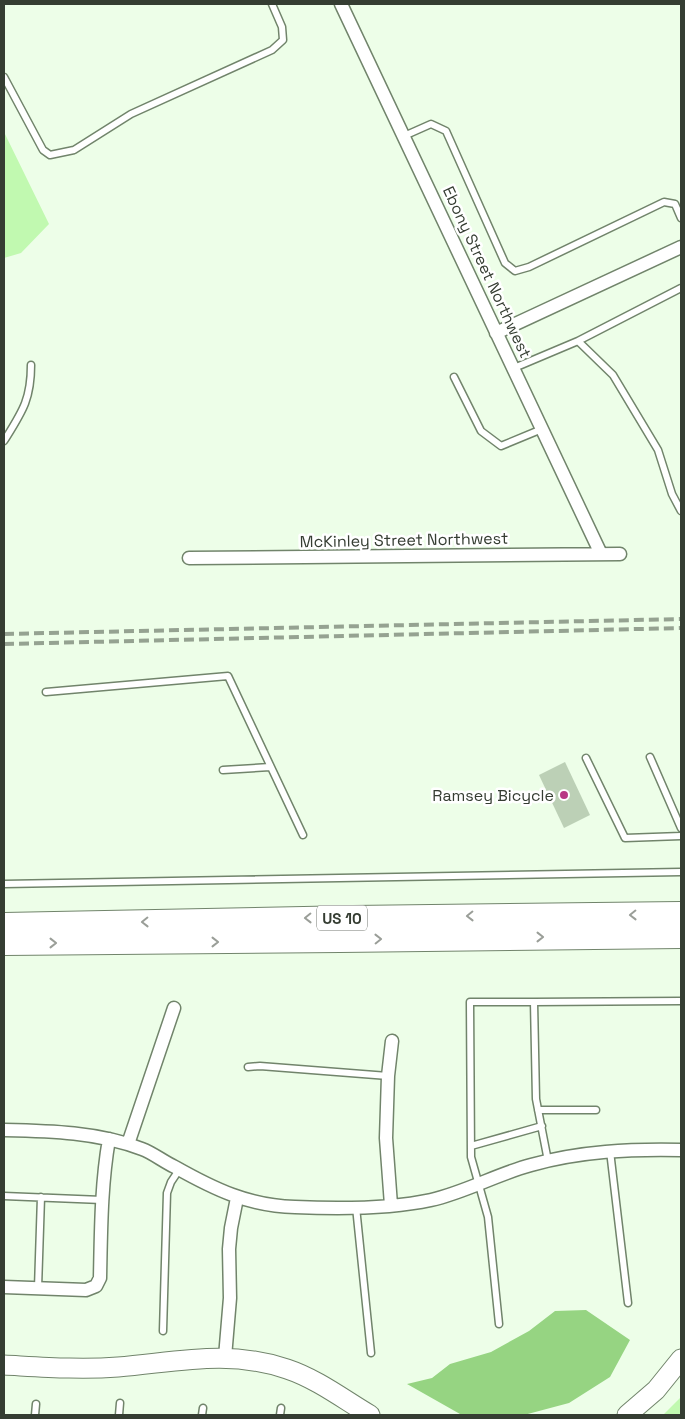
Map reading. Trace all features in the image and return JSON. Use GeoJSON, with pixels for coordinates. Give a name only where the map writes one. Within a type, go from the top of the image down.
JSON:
{"type":"FeatureCollection","features":[{"type":"Feature","properties":{"kind":"highway","name":"US 10"},"geometry":{"type":"LineString","coordinates":[[4,925],[681,914]]}},
{"type":"Feature","properties":{"kind":"highway","name":"US 10"},"geometry":{"type":"LineString","coordinates":[[4,943],[681,936]]}},
{"type":"Feature","properties":{"kind":"street","name":"Ebony Street Northwest"},"geometry":{"type":"LineString","coordinates":[[342,4],[601,554]]}},
{"type":"Feature","properties":{"kind":"street"},"geometry":{"type":"LineString","coordinates":[[496,333],[681,247]]}},
{"type":"Feature","properties":{"kind":"street","name":"McKinley Street Northwest"},"geometry":{"type":"LineString","coordinates":[[189,558],[620,554]]}},
{"type":"Feature","properties":{"kind":"street"},"geometry":{"type":"LineString","coordinates":[[128,1144],[174,1008]]}},
{"type":"Feature","properties":{"kind":"street"},"geometry":{"type":"LineString","coordinates":[[391,1205],[386,1138],[388,1076],[392,1041]]}},
{"type":"Feature","properties":{"kind":"street"},"geometry":{"type":"LineString","coordinates":[[4,1130],[92,1135],[128,1144],[144,1150],[213,1188],[237,1198],[294,1207],[356,1207],[431,1200],[548,1161],[579,1155],[634,1149],[681,1150]]}},
{"type":"Feature","properties":{"kind":"street"},"geometry":{"type":"LineString","coordinates":[[4,1286],[86,1290],[96,1286],[100,1278],[102,1200],[109,1139]]}},
{"type":"Feature","properties":{"kind":"street"},"geometry":{"type":"LineString","coordinates":[[225,1357],[230,1298],[229,1249],[237,1198]]}},
{"type":"Feature","properties":{"kind":"street"},"geometry":{"type":"LineString","coordinates":[[4,1365],[101,1368],[201,1358],[225,1357],[258,1361],[302,1375],[370,1415]]}},
{"type":"Feature","properties":{"kind":"street"},"geometry":{"type":"LineString","coordinates":[[630,1415],[656,1390],[681,1359]]}},
{"type":"Feature","properties":{"kind":"lane"},"geometry":{"type":"LineString","coordinates":[[4,77],[43,150],[50,154],[74,150],[131,114],[272,50],[283,40],[282,27],[272,4]]}},
{"type":"Feature","properties":{"kind":"lane"},"geometry":{"type":"LineString","coordinates":[[404,136],[431,124],[446,131],[505,263],[515,272],[664,202],[675,204],[681,218]]}},
{"type":"Feature","properties":{"kind":"lane"},"geometry":{"type":"LineString","coordinates":[[514,368],[578,341],[681,288]]}},
{"type":"Feature","properties":{"kind":"lane"},"geometry":{"type":"LineString","coordinates":[[578,341],[613,375],[658,450],[672,494],[681,512]]}},
{"type":"Feature","properties":{"kind":"lane"},"geometry":{"type":"LineString","coordinates":[[4,441],[25,406],[31,384],[31,365]]}},
{"type":"Feature","properties":{"kind":"lane"},"geometry":{"type":"LineString","coordinates":[[454,377],[481,431],[500,446],[542,428]]}},
{"type":"Feature","properties":{"kind":"lane"},"geometry":{"type":"LineString","coordinates":[[46,692],[228,676],[303,836]]}},
{"type":"Feature","properties":{"kind":"lane"},"geometry":{"type":"LineString","coordinates":[[650,757],[681,828]]}},
{"type":"Feature","properties":{"kind":"lane"},"geometry":{"type":"LineString","coordinates":[[586,758],[625,838],[681,836]]}},
{"type":"Feature","properties":{"kind":"lane"},"geometry":{"type":"LineString","coordinates":[[223,770],[270,767]]}},
{"type":"Feature","properties":{"kind":"lane"},"geometry":{"type":"LineString","coordinates":[[4,884],[681,872]]}},
{"type":"Feature","properties":{"kind":"lane"},"geometry":{"type":"LineString","coordinates":[[499,1324],[488,1217],[471,1157],[470,1002],[681,1002]]}},
{"type":"Feature","properties":{"kind":"lane"},"geometry":{"type":"LineString","coordinates":[[534,1002],[536,1099],[548,1161]]}},
{"type":"Feature","properties":{"kind":"lane"},"geometry":{"type":"LineString","coordinates":[[248,1067],[260,1066],[388,1076]]}},
{"type":"Feature","properties":{"kind":"lane"},"geometry":{"type":"LineString","coordinates":[[538,1110],[596,1110]]}},
{"type":"Feature","properties":{"kind":"lane"},"geometry":{"type":"LineString","coordinates":[[471,1146],[542,1126]]}},
{"type":"Feature","properties":{"kind":"lane"},"geometry":{"type":"LineString","coordinates":[[610,1151],[628,1302]]}},
{"type":"Feature","properties":{"kind":"lane"},"geometry":{"type":"LineString","coordinates":[[162,1331],[167,1194],[171,1182],[179,1170]]}},
{"type":"Feature","properties":{"kind":"lane"},"geometry":{"type":"LineString","coordinates":[[4,1196],[102,1200]]}},
{"type":"Feature","properties":{"kind":"lane"},"geometry":{"type":"LineString","coordinates":[[38,1288],[41,1197]]}},
{"type":"Feature","properties":{"kind":"lane"},"geometry":{"type":"LineString","coordinates":[[356,1207],[371,1353]]}},
{"type":"Feature","properties":{"kind":"lane"},"geometry":{"type":"LineString","coordinates":[[118,1415],[120,1403]]}},
{"type":"Feature","properties":{"kind":"lane"},"geometry":{"type":"LineString","coordinates":[[35,1415],[36,1404]]}},
{"type":"Feature","properties":{"kind":"lane"},"geometry":{"type":"LineString","coordinates":[[202,1415],[203,1408]]}},
{"type":"Feature","properties":{"kind":"shaded area"},"geometry":{"type":"Polygon","coordinates":[[[4,132],[49,224],[21,253],[4,258],[4,132]]]}},
{"type":"Feature","properties":{"kind":"shaded area"},"geometry":{"type":"Polygon","coordinates":[[[586,1310],[630,1340],[610,1377],[569,1403],[524,1415],[460,1414],[407,1384],[432,1378],[450,1364],[491,1352],[529,1331],[555,1311],[586,1310]]]}},
{"type":"Feature","properties":{"kind":"shaded area"},"geometry":{"type":"Polygon","coordinates":[[[681,1397],[681,1415],[663,1415],[681,1397]]]}},
{"type":"Feature","properties":{"kind":"building","name":"Ramsey Bicycle"},"geometry":{"type":"Polygon","coordinates":[[[565,762],[590,815],[564,828],[539,775],[565,762]]]}},
{"type":"Feature","properties":{"kind":"railway"},"geometry":{"type":"LineString","coordinates":[[4,634],[681,619]]}},
{"type":"Feature","properties":{"kind":"railway"},"geometry":{"type":"LineString","coordinates":[[4,644],[681,628]]}},
{"type":"Feature","properties":{"kind":"place","name":"Ramsey Bicycle"},"geometry":{"type":"Point","coordinates":[564,795]}}]}
